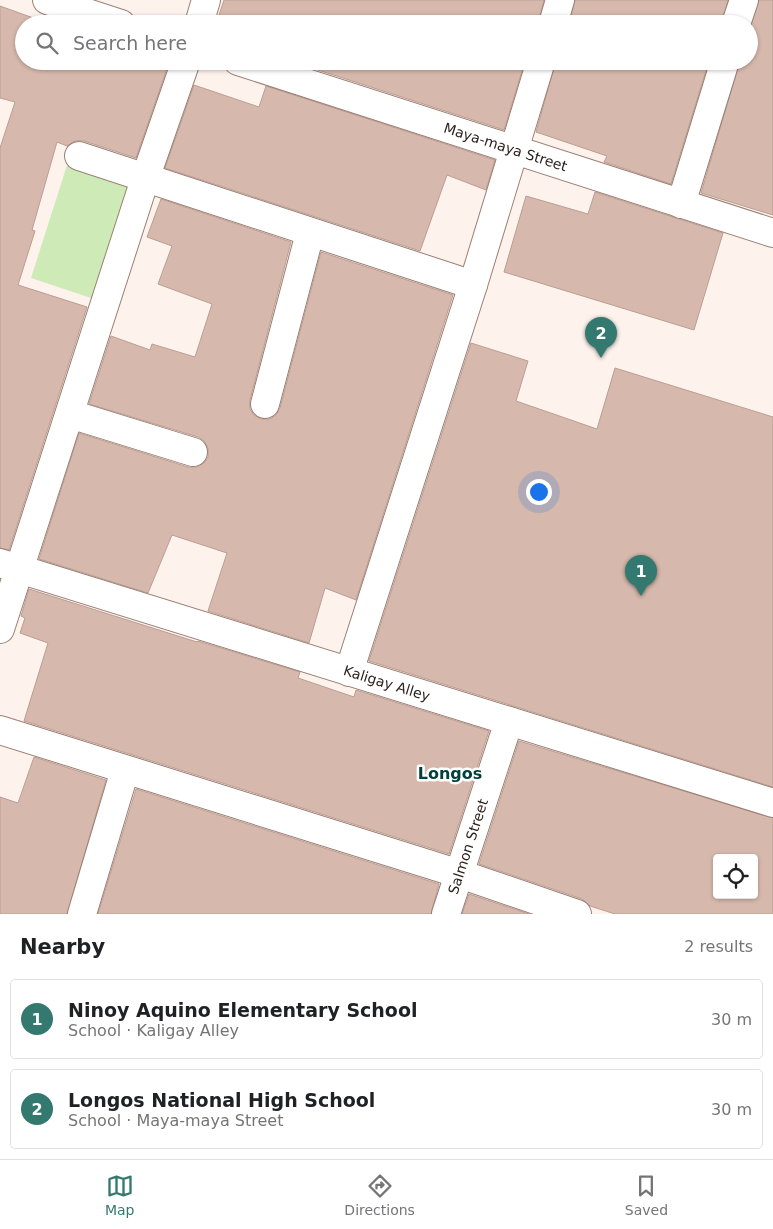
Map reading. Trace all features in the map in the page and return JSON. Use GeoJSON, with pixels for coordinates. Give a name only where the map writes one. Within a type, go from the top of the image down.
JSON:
{"type":"FeatureCollection","features":[{"type":"Feature","properties":{"kind":"street"},"geometry":{"type":"LineString","coordinates":[[48,0],[94,15]]}},
{"type":"Feature","properties":{"kind":"street"},"geometry":{"type":"LineString","coordinates":[[202,15],[206,0]]}},
{"type":"Feature","properties":{"kind":"street"},"geometry":{"type":"LineString","coordinates":[[556,15],[560,0]]}},
{"type":"Feature","properties":{"kind":"street"},"geometry":{"type":"LineString","coordinates":[[739,15],[744,0]]}},
{"type":"Feature","properties":{"kind":"street"},"geometry":{"type":"LineString","coordinates":[[0,629],[10,566],[70,414],[183,70]]}},
{"type":"Feature","properties":{"kind":"street","name":"Maya-maya Street"},"geometry":{"type":"LineString","coordinates":[[266,70],[773,233]]}},
{"type":"Feature","properties":{"kind":"street"},"geometry":{"type":"LineString","coordinates":[[349,672],[474,285],[538,70]]}},
{"type":"Feature","properties":{"kind":"street"},"geometry":{"type":"LineString","coordinates":[[681,204],[722,70]]}},
{"type":"Feature","properties":{"kind":"street"},"geometry":{"type":"LineString","coordinates":[[78,156],[146,180],[474,285]]}},
{"type":"Feature","properties":{"kind":"street"},"geometry":{"type":"LineString","coordinates":[[265,404],[310,233]]}},
{"type":"Feature","properties":{"kind":"street"},"geometry":{"type":"LineString","coordinates":[[70,414],[193,452]]}},
{"type":"Feature","properties":{"kind":"street","name":"Kaligay Alley"},"geometry":{"type":"LineString","coordinates":[[10,566],[773,803]]}},
{"type":"Feature","properties":{"kind":"street","name":"Salmon Street"},"geometry":{"type":"LineString","coordinates":[[446,914],[510,721]]}},
{"type":"Feature","properties":{"kind":"street"},"geometry":{"type":"LineString","coordinates":[[0,730],[460,874],[577,914]]}},
{"type":"Feature","properties":{"kind":"street"},"geometry":{"type":"LineString","coordinates":[[82,914],[125,770]]}},
{"type":"Feature","properties":{"kind":"green space"},"geometry":{"type":"Polygon","coordinates":[[[69,159],[136,182],[97,300],[31,278],[69,159]]]}},
{"type":"Feature","properties":{"kind":"building"},"geometry":{"type":"Polygon","coordinates":[[[224,0],[544,0],[540,15],[219,15],[224,0]]]}},
{"type":"Feature","properties":{"kind":"building"},"geometry":{"type":"Polygon","coordinates":[[[575,0],[728,0],[724,15],[571,15],[575,0]]]}},
{"type":"Feature","properties":{"kind":"building"},"geometry":{"type":"Polygon","coordinates":[[[759,0],[773,0],[773,215],[701,193],[737,70],[758,70],[758,15],[754,15],[759,0]]]}},
{"type":"Feature","properties":{"kind":"building"},"geometry":{"type":"Polygon","coordinates":[[[0,6],[25,15],[15,15],[15,70],[167,70],[136,158],[84,141],[75,141],[67,146],[57,142],[32,230],[35,231],[18,285],[87,307],[9,550],[0,548],[0,148],[15,102],[0,98],[0,6]]]}},
{"type":"Feature","properties":{"kind":"building"},"geometry":{"type":"Polygon","coordinates":[[[318,70],[522,70],[504,130],[318,70]]]}},
{"type":"Feature","properties":{"kind":"building"},"geometry":{"type":"Polygon","coordinates":[[[553,70],[706,70],[671,184],[604,162],[607,156],[536,132],[553,70]]]}},
{"type":"Feature","properties":{"kind":"building"},"geometry":{"type":"Polygon","coordinates":[[[194,85],[259,107],[266,86],[495,160],[486,190],[447,175],[420,251],[165,168],[194,85]]]}},
{"type":"Feature","properties":{"kind":"building"},"geometry":{"type":"Polygon","coordinates":[[[595,192],[723,233],[694,330],[504,272],[526,196],[588,214],[595,192]]]}},
{"type":"Feature","properties":{"kind":"building"},"geometry":{"type":"Polygon","coordinates":[[[161,199],[291,242],[250,400],[250,409],[254,415],[261,419],[270,419],[276,415],[280,408],[321,252],[453,295],[356,600],[325,588],[309,643],[208,611],[227,553],[172,535],[148,593],[39,559],[79,433],[188,467],[197,467],[204,463],[208,457],[208,448],[204,441],[198,437],[89,404],[111,336],[150,350],[152,344],[195,357],[212,304],[158,284],[172,246],[147,237],[161,199]]]}},
{"type":"Feature","properties":{"kind":"building"},"geometry":{"type":"Polygon","coordinates":[[[471,343],[528,361],[516,401],[597,429],[615,368],[773,417],[773,787],[369,661],[471,343]]]}},
{"type":"Feature","properties":{"kind":"building"},"geometry":{"type":"Polygon","coordinates":[[[29,589],[300,672],[298,678],[354,697],[356,690],[489,731],[449,854],[24,721],[48,643],[20,633],[25,618],[21,616],[29,589]]]}},
{"type":"Feature","properties":{"kind":"building"},"geometry":{"type":"Polygon","coordinates":[[[519,741],[773,818],[773,914],[615,914],[590,906],[582,899],[479,864],[519,741]]]}},
{"type":"Feature","properties":{"kind":"building"},"geometry":{"type":"Polygon","coordinates":[[[34,757],[106,780],[67,914],[0,914],[0,797],[18,803],[34,757]]]}},
{"type":"Feature","properties":{"kind":"building"},"geometry":{"type":"Polygon","coordinates":[[[136,789],[439,884],[431,914],[98,914],[136,789]]]}},
{"type":"Feature","properties":{"kind":"building"},"geometry":{"type":"Polygon","coordinates":[[[469,894],[529,914],[462,914],[469,894]]]}},
{"type":"Feature","properties":{"kind":"place","name":"Longos National High School"},"geometry":{"type":"Point","coordinates":[601,358]}},
{"type":"Feature","properties":{"kind":"place","name":"Ninoy Aquino Elementary School"},"geometry":{"type":"Point","coordinates":[641,596]}},
{"type":"Feature","properties":{"kind":"district","name":"Longos"},"geometry":{"type":"Point","coordinates":[450,773]}}]}
